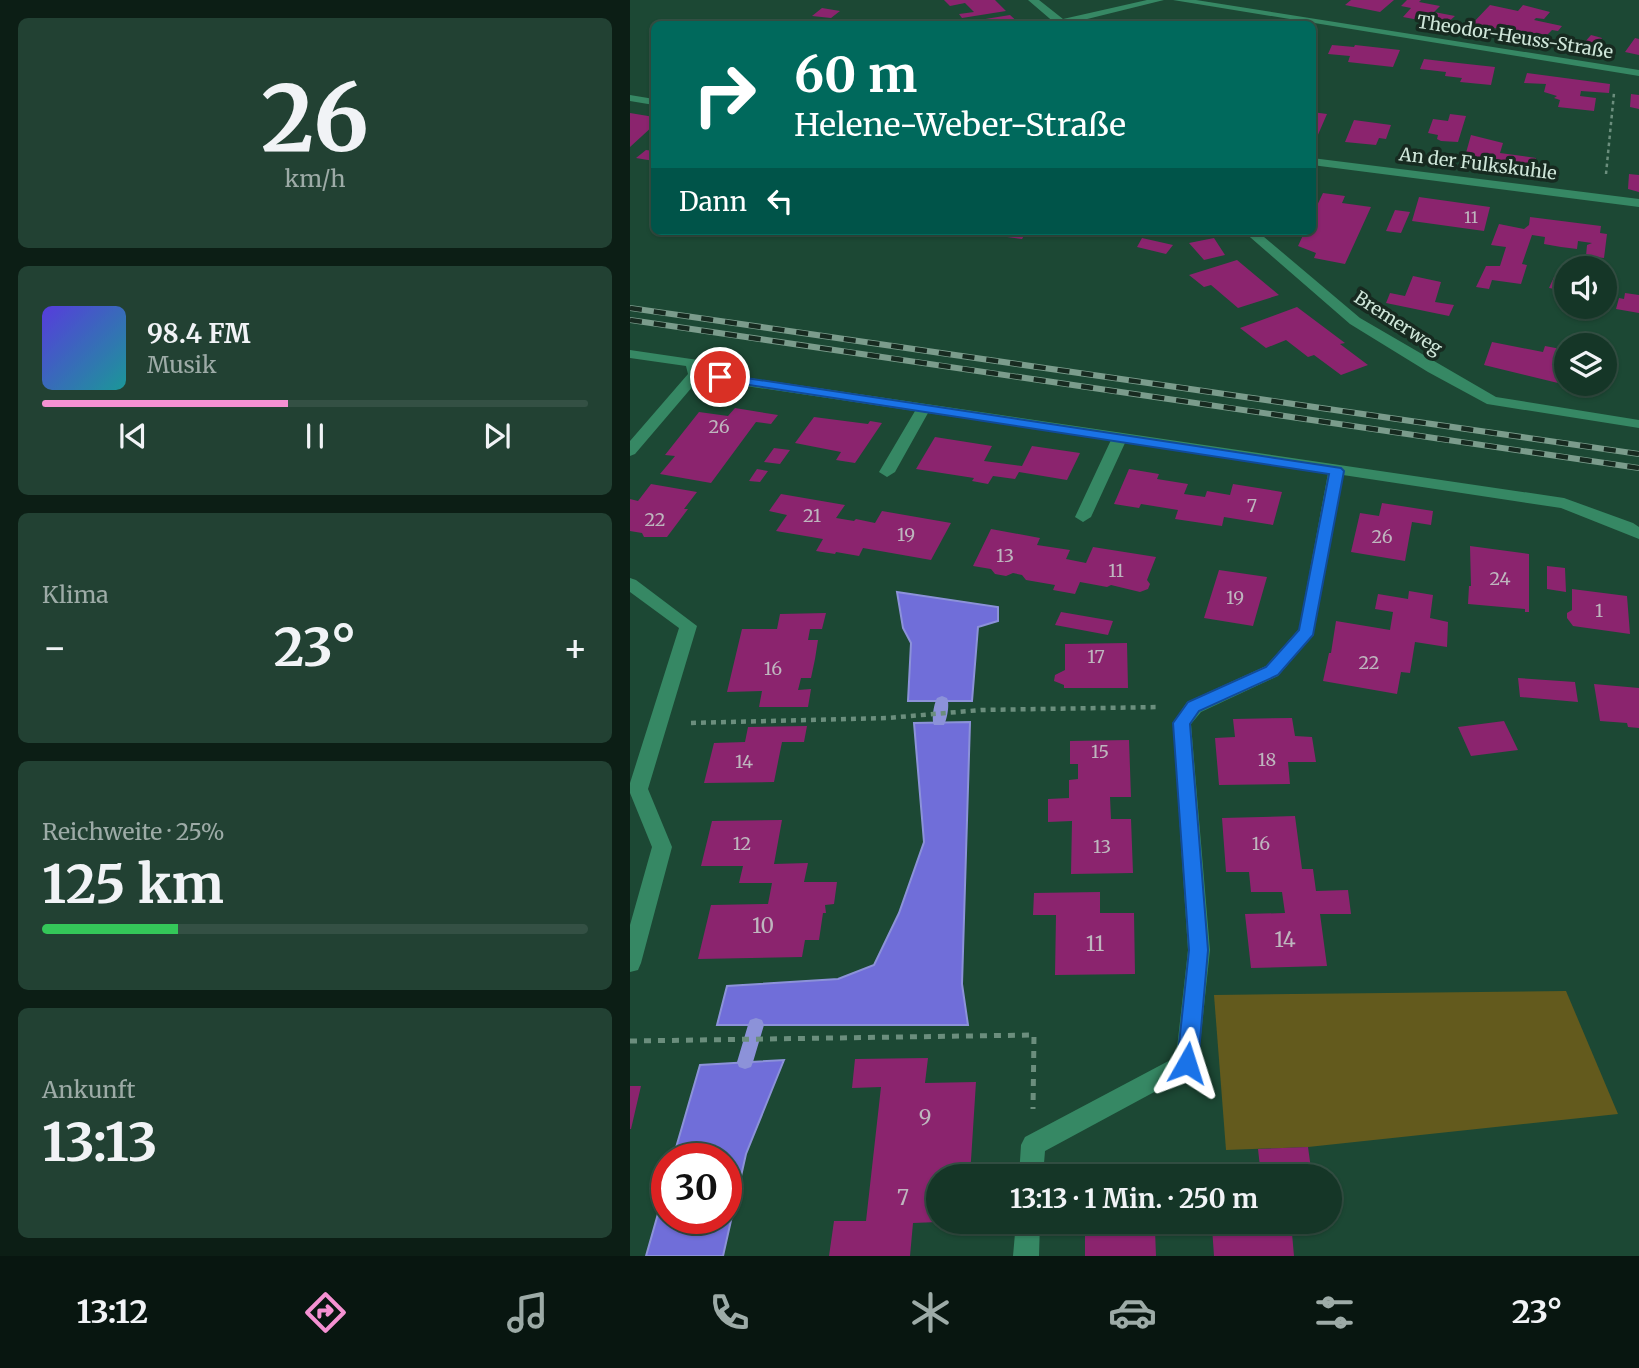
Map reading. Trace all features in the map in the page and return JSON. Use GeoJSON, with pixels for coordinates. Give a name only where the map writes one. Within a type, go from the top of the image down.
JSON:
{"type":"FeatureCollection","features":[{"type":"Feature","properties":{"kind":"street"},"geometry":{"type":"LineString","coordinates":[[1033,0],[1058,21]]}},
{"type":"Feature","properties":{"kind":"street"},"geometry":{"type":"LineString","coordinates":[[1073,21],[1159,0]]}},
{"type":"Feature","properties":{"kind":"street","name":"Theodor-Heuss-Straße"},"geometry":{"type":"LineString","coordinates":[[1178,0],[1308,21]]}},
{"type":"Feature","properties":{"kind":"street","name":"Theodor-Heuss-Straße"},"geometry":{"type":"LineString","coordinates":[[1316,22],[1639,73]]}},
{"type":"Feature","properties":{"kind":"street"},"geometry":{"type":"LineString","coordinates":[[630,98],[651,102]]}},
{"type":"Feature","properties":{"kind":"street","name":"An der Fulkskuhle"},"geometry":{"type":"LineString","coordinates":[[1316,161],[1639,203]]}},
{"type":"Feature","properties":{"kind":"street","name":"Bremerweg"},"geometry":{"type":"LineString","coordinates":[[1255,235],[1355,321],[1433,369],[1492,401],[1639,424]]}},
{"type":"Feature","properties":{"kind":"street"},"geometry":{"type":"LineString","coordinates":[[630,354],[693,363],[695,374]]}},
{"type":"Feature","properties":{"kind":"street"},"geometry":{"type":"LineString","coordinates":[[695,374],[1564,503],[1633,531]]}},
{"type":"Feature","properties":{"kind":"street"},"geometry":{"type":"LineString","coordinates":[[630,451],[695,374]]}},
{"type":"Feature","properties":{"kind":"street"},"geometry":{"type":"LineString","coordinates":[[887,472],[925,408]]}},
{"type":"Feature","properties":{"kind":"street"},"geometry":{"type":"LineString","coordinates":[[1083,517],[1120,437]]}},
{"type":"Feature","properties":{"kind":"street"},"geometry":{"type":"LineString","coordinates":[[1032,1164],[1033,1145],[1187,1063],[1199,950],[1182,723],[1194,707],[1272,671],[1307,631],[1336,471]]}},
{"type":"Feature","properties":{"kind":"street"},"geometry":{"type":"LineString","coordinates":[[630,584],[688,626],[638,789],[662,847],[630,963]]}},
{"type":"Feature","properties":{"kind":"street"},"geometry":{"type":"LineString","coordinates":[[1026,1256],[1027,1234]]}},
{"type":"Feature","properties":{"kind":"path"},"geometry":{"type":"LineString","coordinates":[[1604,198],[1616,71]]}},
{"type":"Feature","properties":{"kind":"path"},"geometry":{"type":"LineString","coordinates":[[658,724],[887,718],[981,710],[1194,707]]}},
{"type":"Feature","properties":{"kind":"path"},"geometry":{"type":"LineString","coordinates":[[630,1041],[1034,1035],[1033,1145]]}},
{"type":"Feature","properties":{"kind":"shaded area"},"geometry":{"type":"Polygon","coordinates":[[[897,592],[998,607],[998,621],[978,627],[972,701],[908,701],[911,643],[903,628],[897,592]]]}},
{"type":"Feature","properties":{"kind":"shaded area"},"geometry":{"type":"Polygon","coordinates":[[[970,722],[962,984],[968,1025],[717,1025],[727,986],[838,979],[874,965],[899,913],[924,842],[914,723],[970,722]]]}},
{"type":"Feature","properties":{"kind":"shaded area"},"geometry":{"type":"Polygon","coordinates":[[[1566,991],[1618,1114],[1308,1147],[1226,1150],[1214,995],[1566,991]]]}},
{"type":"Feature","properties":{"kind":"shaded area"},"geometry":{"type":"Polygon","coordinates":[[[784,1060],[746,1154],[742,1172],[742,1143],[677,1143],[700,1065],[784,1060]]]}},
{"type":"Feature","properties":{"kind":"shaded area"},"geometry":{"type":"Polygon","coordinates":[[[652,1234],[728,1234],[723,1256],[646,1256],[652,1234]]]}},
{"type":"Feature","properties":{"kind":"building"},"geometry":{"type":"Polygon","coordinates":[[[944,0],[995,0],[1006,11],[962,18],[959,14],[974,12],[965,3],[950,6],[944,0]]]}},
{"type":"Feature","properties":{"kind":"building"},"geometry":{"type":"Polygon","coordinates":[[[1351,0],[1394,0],[1380,12],[1345,5],[1351,0]]]}},
{"type":"Feature","properties":{"kind":"building"},"geometry":{"type":"Polygon","coordinates":[[[1407,0],[1421,0],[1419,2],[1440,6],[1434,12],[1455,16],[1445,25],[1403,17],[1411,8],[1401,6],[1407,0]]]}},
{"type":"Feature","properties":{"kind":"building"},"geometry":{"type":"Polygon","coordinates":[[[1490,5],[1518,11],[1523,5],[1550,12],[1544,19],[1534,20],[1562,26],[1558,31],[1552,30],[1547,35],[1471,25],[1490,5]]]}},
{"type":"Feature","properties":{"kind":"building"},"geometry":{"type":"Polygon","coordinates":[[[822,8],[840,11],[831,18],[812,16],[822,8]]]}},
{"type":"Feature","properties":{"kind":"building"},"geometry":{"type":"Polygon","coordinates":[[[1010,15],[1017,21],[973,21],[1010,15]]]}},
{"type":"Feature","properties":{"kind":"building"},"geometry":{"type":"Polygon","coordinates":[[[1591,35],[1602,38],[1596,46],[1584,43],[1591,35]]]}},
{"type":"Feature","properties":{"kind":"building"},"geometry":{"type":"Polygon","coordinates":[[[1635,38],[1639,39],[1639,55],[1625,52],[1635,38]]]}},
{"type":"Feature","properties":{"kind":"building"},"geometry":{"type":"Polygon","coordinates":[[[1332,45],[1400,50],[1393,67],[1348,62],[1350,56],[1328,54],[1332,45]]]}},
{"type":"Feature","properties":{"kind":"building"},"geometry":{"type":"Polygon","coordinates":[[[1424,59],[1495,67],[1491,85],[1460,82],[1462,78],[1445,76],[1446,72],[1420,69],[1424,59]]]}},
{"type":"Feature","properties":{"kind":"building"},"geometry":{"type":"Polygon","coordinates":[[[1527,73],[1610,84],[1609,93],[1581,91],[1580,96],[1596,98],[1594,111],[1558,107],[1560,100],[1554,98],[1557,96],[1544,92],[1546,84],[1524,83],[1527,73]]]}},
{"type":"Feature","properties":{"kind":"building"},"geometry":{"type":"Polygon","coordinates":[[[1631,94],[1639,95],[1639,109],[1630,107],[1631,94]]]}},
{"type":"Feature","properties":{"kind":"building"},"geometry":{"type":"Polygon","coordinates":[[[630,113],[651,116],[651,128],[630,147],[630,113]]]}},
{"type":"Feature","properties":{"kind":"building"},"geometry":{"type":"Polygon","coordinates":[[[1316,113],[1327,114],[1317,137],[1316,113]]]}},
{"type":"Feature","properties":{"kind":"building"},"geometry":{"type":"Polygon","coordinates":[[[1450,114],[1466,116],[1458,142],[1441,141],[1437,139],[1438,135],[1428,133],[1433,119],[1448,121],[1450,114]]]}},
{"type":"Feature","properties":{"kind":"building"},"geometry":{"type":"Polygon","coordinates":[[[1354,120],[1391,125],[1386,139],[1379,138],[1376,145],[1345,142],[1354,120]]]}},
{"type":"Feature","properties":{"kind":"building"},"geometry":{"type":"Polygon","coordinates":[[[1471,135],[1503,143],[1500,153],[1536,158],[1534,170],[1544,171],[1542,179],[1500,174],[1503,164],[1464,160],[1471,135]]]}},
{"type":"Feature","properties":{"kind":"building"},"geometry":{"type":"Polygon","coordinates":[[[646,150],[651,151],[651,160],[636,158],[646,150]]]}},
{"type":"Feature","properties":{"kind":"building"},"geometry":{"type":"Polygon","coordinates":[[[1629,174],[1639,175],[1639,192],[1628,189],[1629,174]]]}},
{"type":"Feature","properties":{"kind":"building"},"geometry":{"type":"Polygon","coordinates":[[[1323,193],[1345,196],[1342,203],[1371,207],[1345,264],[1314,258],[1316,253],[1298,246],[1303,235],[1316,235],[1316,208],[1323,193]]]}},
{"type":"Feature","properties":{"kind":"building"},"geometry":{"type":"Polygon","coordinates":[[[1419,197],[1490,207],[1484,231],[1412,221],[1419,197]]]}},
{"type":"Feature","properties":{"kind":"building"},"geometry":{"type":"Polygon","coordinates":[[[1395,210],[1410,212],[1401,233],[1386,231],[1395,210]]]}},
{"type":"Feature","properties":{"kind":"building"},"geometry":{"type":"Polygon","coordinates":[[[1530,217],[1601,226],[1600,233],[1607,234],[1604,256],[1586,256],[1587,245],[1592,243],[1578,241],[1577,249],[1561,247],[1544,244],[1545,237],[1532,235],[1522,264],[1527,265],[1521,284],[1492,280],[1489,289],[1476,287],[1486,266],[1500,266],[1506,247],[1491,245],[1499,224],[1524,229],[1529,225],[1530,217]]]}},
{"type":"Feature","properties":{"kind":"building"},"geometry":{"type":"Polygon","coordinates":[[[1008,235],[1024,235],[1022,239],[1007,237],[1008,235]]]}},
{"type":"Feature","properties":{"kind":"building"},"geometry":{"type":"Polygon","coordinates":[[[1142,238],[1173,245],[1166,254],[1137,247],[1142,238]]]}},
{"type":"Feature","properties":{"kind":"building"},"geometry":{"type":"Polygon","coordinates":[[[1214,238],[1225,255],[1204,260],[1189,243],[1214,238]]]}},
{"type":"Feature","properties":{"kind":"building"},"geometry":{"type":"Polygon","coordinates":[[[1237,260],[1279,295],[1238,308],[1211,285],[1204,287],[1189,275],[1237,260]]]}},
{"type":"Feature","properties":{"kind":"building"},"geometry":{"type":"Polygon","coordinates":[[[1413,276],[1441,282],[1435,302],[1454,305],[1449,316],[1386,303],[1390,293],[1405,296],[1413,276]]]}},
{"type":"Feature","properties":{"kind":"building"},"geometry":{"type":"Polygon","coordinates":[[[1625,293],[1639,295],[1639,313],[1617,309],[1619,298],[1624,299],[1625,293]]]}},
{"type":"Feature","properties":{"kind":"building"},"geometry":{"type":"Polygon","coordinates":[[[1297,307],[1345,343],[1340,344],[1368,365],[1341,375],[1314,355],[1308,357],[1286,340],[1266,348],[1240,328],[1297,307]]]}},
{"type":"Feature","properties":{"kind":"building"},"geometry":{"type":"Polygon","coordinates":[[[1492,342],[1543,352],[1545,346],[1554,348],[1554,382],[1484,365],[1492,342]]]}},
{"type":"Feature","properties":{"kind":"building"},"geometry":{"type":"Polygon","coordinates":[[[735,408],[778,415],[771,424],[756,422],[711,483],[660,474],[675,456],[665,455],[699,412],[728,416],[735,408]]]}},
{"type":"Feature","properties":{"kind":"building"},"geometry":{"type":"Polygon","coordinates":[[[814,417],[868,424],[870,421],[882,423],[855,463],[836,460],[841,452],[795,443],[814,417]]]}},
{"type":"Feature","properties":{"kind":"building"},"geometry":{"type":"Polygon","coordinates":[[[935,437],[992,446],[984,461],[1022,466],[1032,446],[1080,453],[1067,480],[1019,472],[1015,479],[993,476],[988,484],[972,481],[974,478],[916,469],[935,437]]]}},
{"type":"Feature","properties":{"kind":"building"},"geometry":{"type":"Polygon","coordinates":[[[774,448],[790,450],[780,464],[764,462],[774,448]]]}},
{"type":"Feature","properties":{"kind":"building"},"geometry":{"type":"Polygon","coordinates":[[[757,469],[768,471],[760,482],[749,481],[757,469]]]}},
{"type":"Feature","properties":{"kind":"building"},"geometry":{"type":"Polygon","coordinates":[[[1129,469],[1159,474],[1157,479],[1188,484],[1184,494],[1205,497],[1207,491],[1230,495],[1233,484],[1282,492],[1273,525],[1224,517],[1222,526],[1175,519],[1178,510],[1141,504],[1139,508],[1114,504],[1129,469]]]}},
{"type":"Feature","properties":{"kind":"building"},"geometry":{"type":"Polygon","coordinates":[[[651,484],[697,492],[667,537],[644,537],[642,533],[630,531],[630,499],[638,501],[651,484]]]}},
{"type":"Feature","properties":{"kind":"building"},"geometry":{"type":"Polygon","coordinates":[[[781,494],[845,505],[836,518],[875,523],[882,511],[951,523],[931,560],[863,548],[859,556],[816,551],[823,539],[776,531],[787,515],[769,511],[781,494]]]}},
{"type":"Feature","properties":{"kind":"building"},"geometry":{"type":"Polygon","coordinates":[[[1382,503],[1433,511],[1431,525],[1412,522],[1405,561],[1351,552],[1360,513],[1379,516],[1382,503]]]}},
{"type":"Feature","properties":{"kind":"building"},"geometry":{"type":"Polygon","coordinates":[[[991,529],[1040,538],[1037,545],[1070,550],[1066,559],[1086,563],[1093,547],[1156,557],[1147,580],[1150,584],[1148,589],[1140,592],[1111,585],[1107,587],[1080,582],[1075,594],[1053,590],[1055,585],[1026,580],[1022,575],[995,574],[991,569],[973,566],[991,529]]]}},
{"type":"Feature","properties":{"kind":"building"},"geometry":{"type":"Polygon","coordinates":[[[1470,546],[1529,554],[1529,612],[1525,612],[1525,609],[1468,604],[1471,586],[1470,546]]]}},
{"type":"Feature","properties":{"kind":"building"},"geometry":{"type":"Polygon","coordinates":[[[1547,566],[1565,568],[1566,592],[1547,589],[1547,566]]]}},
{"type":"Feature","properties":{"kind":"building"},"geometry":{"type":"Polygon","coordinates":[[[1219,570],[1267,577],[1253,626],[1204,618],[1219,570]]]}},
{"type":"Feature","properties":{"kind":"building"},"geometry":{"type":"Polygon","coordinates":[[[1572,589],[1627,596],[1630,634],[1573,626],[1567,618],[1567,613],[1572,610],[1572,589]]]}},
{"type":"Feature","properties":{"kind":"building"},"geometry":{"type":"Polygon","coordinates":[[[1409,591],[1433,595],[1430,618],[1448,622],[1447,647],[1415,642],[1410,673],[1401,672],[1397,694],[1323,681],[1336,621],[1390,630],[1393,612],[1375,609],[1378,594],[1408,599],[1409,591]]]}},
{"type":"Feature","properties":{"kind":"building"},"geometry":{"type":"Polygon","coordinates":[[[1061,612],[1113,621],[1108,635],[1055,625],[1061,612]]]}},
{"type":"Feature","properties":{"kind":"building"},"geometry":{"type":"Polygon","coordinates":[[[826,613],[822,629],[810,629],[808,640],[818,640],[815,659],[811,678],[801,678],[798,690],[811,689],[808,707],[759,707],[762,691],[727,692],[742,629],[777,629],[780,614],[826,613]]]}},
{"type":"Feature","properties":{"kind":"building"},"geometry":{"type":"Polygon","coordinates":[[[1127,643],[1128,688],[1064,688],[1064,685],[1054,681],[1055,675],[1065,670],[1065,644],[1127,643]]]}},
{"type":"Feature","properties":{"kind":"building"},"geometry":{"type":"Polygon","coordinates":[[[1518,678],[1575,682],[1578,702],[1520,697],[1518,678]]]}},
{"type":"Feature","properties":{"kind":"building"},"geometry":{"type":"Polygon","coordinates":[[[1594,684],[1639,688],[1639,728],[1628,727],[1627,723],[1600,721],[1594,684]]]}},
{"type":"Feature","properties":{"kind":"building"},"geometry":{"type":"Polygon","coordinates":[[[1292,718],[1295,736],[1312,737],[1316,762],[1288,762],[1290,784],[1219,785],[1215,738],[1235,737],[1233,719],[1292,718]]]}},
{"type":"Feature","properties":{"kind":"building"},"geometry":{"type":"Polygon","coordinates":[[[1504,721],[1518,750],[1471,756],[1458,727],[1504,721]]]}},
{"type":"Feature","properties":{"kind":"building"},"geometry":{"type":"Polygon","coordinates":[[[807,726],[804,742],[782,742],[774,782],[704,783],[714,743],[745,742],[748,727],[807,726]]]}},
{"type":"Feature","properties":{"kind":"building"},"geometry":{"type":"Polygon","coordinates":[[[1129,740],[1131,797],[1110,797],[1111,819],[1131,819],[1133,873],[1071,874],[1072,821],[1048,822],[1048,799],[1069,798],[1069,780],[1078,779],[1078,764],[1070,764],[1070,741],[1129,740]]]}},
{"type":"Feature","properties":{"kind":"building"},"geometry":{"type":"Polygon","coordinates":[[[1295,816],[1302,869],[1313,869],[1316,891],[1348,890],[1351,914],[1320,914],[1327,966],[1251,968],[1245,914],[1285,913],[1282,892],[1251,892],[1249,872],[1226,872],[1222,818],[1295,816]]]}},
{"type":"Feature","properties":{"kind":"building"},"geometry":{"type":"Polygon","coordinates":[[[782,820],[774,864],[808,863],[804,882],[837,882],[834,904],[825,905],[826,913],[823,913],[819,940],[805,940],[802,957],[698,959],[711,905],[768,904],[772,883],[739,883],[743,866],[701,866],[712,821],[782,820]]]}},
{"type":"Feature","properties":{"kind":"building"},"geometry":{"type":"Polygon","coordinates":[[[1100,892],[1100,913],[1134,913],[1135,974],[1055,975],[1056,915],[1033,915],[1034,893],[1100,892]]]}},
{"type":"Feature","properties":{"kind":"building"},"geometry":{"type":"Polygon","coordinates":[[[928,1058],[925,1083],[976,1082],[971,1164],[926,1164],[926,1222],[913,1223],[910,1256],[829,1256],[834,1221],[866,1221],[881,1087],[852,1088],[855,1059],[928,1058]]]}},
{"type":"Feature","properties":{"kind":"building"},"geometry":{"type":"Polygon","coordinates":[[[630,1086],[641,1086],[631,1129],[630,1129],[630,1086]]]}},
{"type":"Feature","properties":{"kind":"building"},"geometry":{"type":"Polygon","coordinates":[[[1308,1147],[1310,1164],[1260,1164],[1258,1149],[1308,1147]]]}},
{"type":"Feature","properties":{"kind":"building"},"geometry":{"type":"Polygon","coordinates":[[[1085,1234],[1155,1234],[1156,1256],[1085,1256],[1085,1234]]]}},
{"type":"Feature","properties":{"kind":"building"},"geometry":{"type":"Polygon","coordinates":[[[1212,1234],[1292,1234],[1294,1256],[1214,1256],[1212,1234]]]}},
{"type":"Feature","properties":{"kind":"waterway"},"geometry":{"type":"LineString","coordinates":[[939,722],[942,701]]}},
{"type":"Feature","properties":{"kind":"waterway"},"geometry":{"type":"LineString","coordinates":[[745,1062],[756,1025]]}},
{"type":"Feature","properties":{"kind":"railway"},"geometry":{"type":"LineString","coordinates":[[630,308],[1639,454]]}},
{"type":"Feature","properties":{"kind":"railway"},"geometry":{"type":"LineString","coordinates":[[630,320],[1639,468]]}},
{"type":"Feature","properties":{"kind":"route"},"geometry":{"type":"LineString","coordinates":[[720,377],[1336,471],[1307,631],[1272,671],[1194,707],[1182,723],[1199,950],[1187,1063]]}}]}
